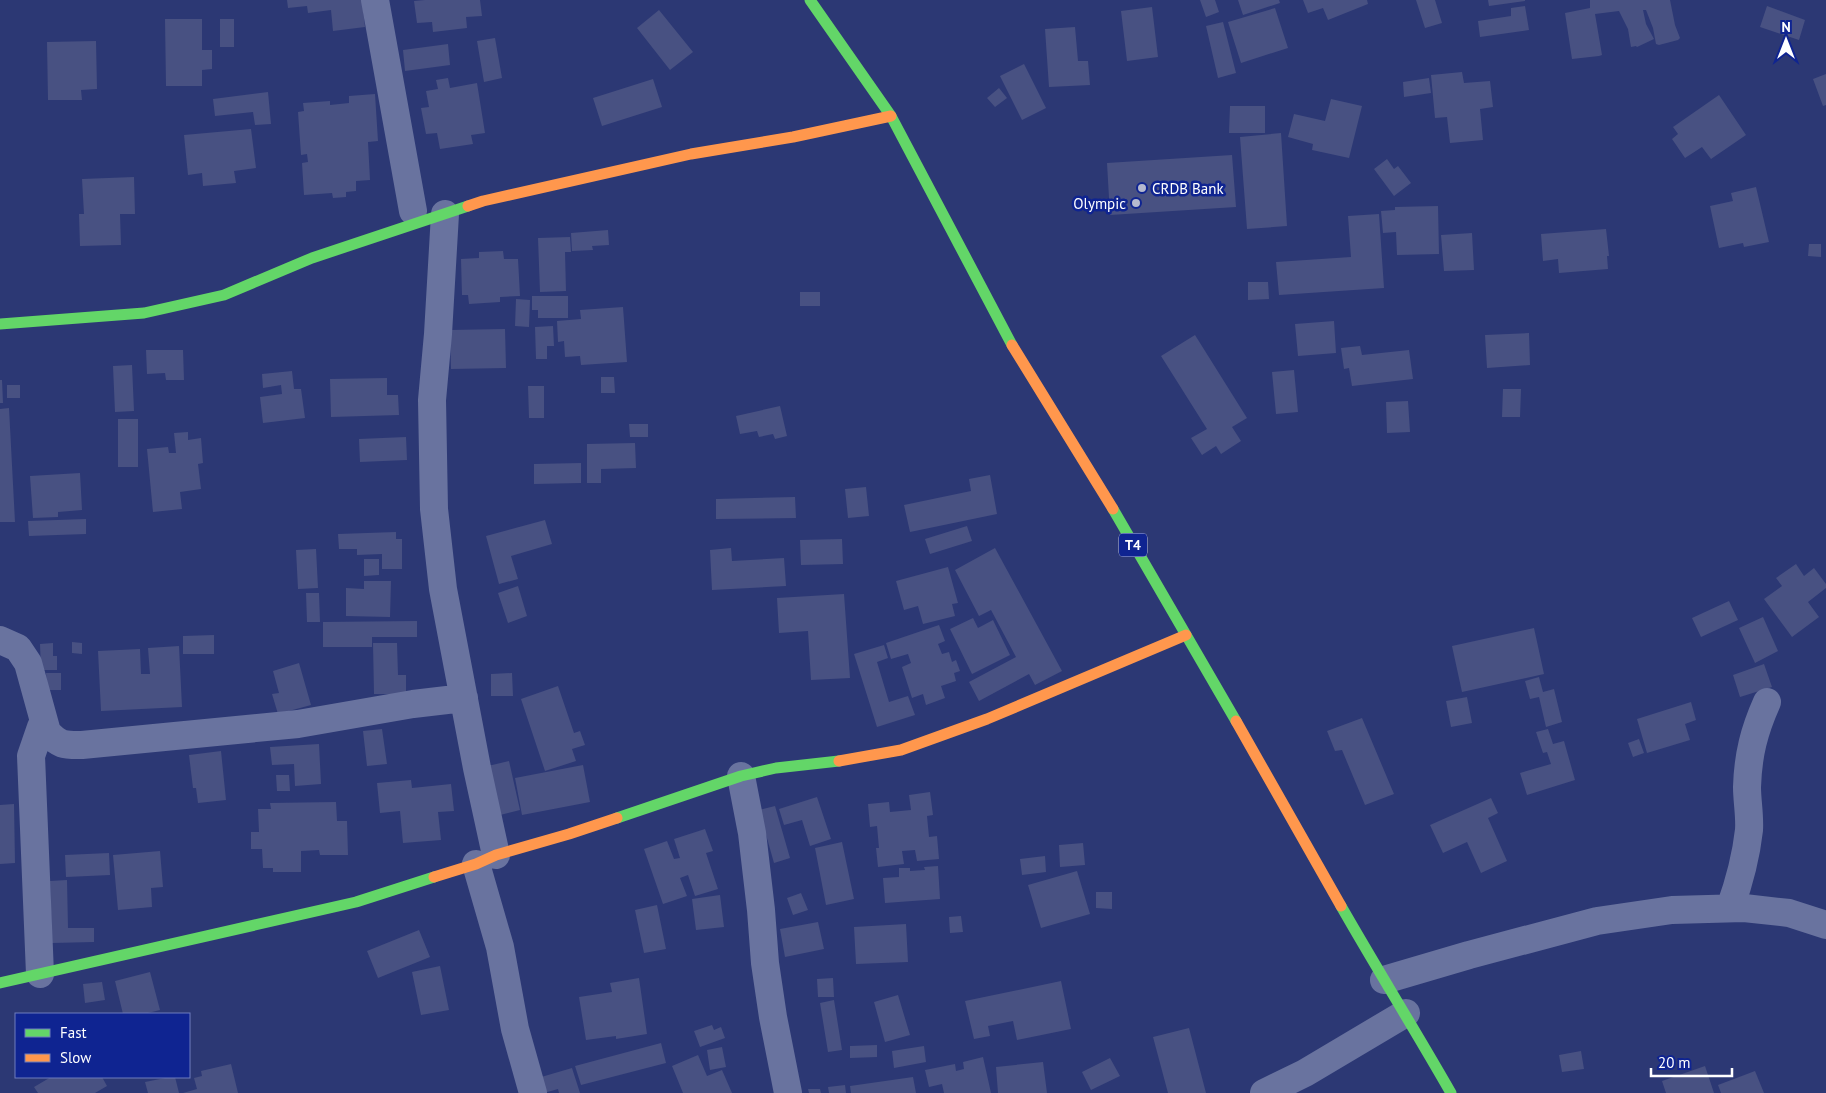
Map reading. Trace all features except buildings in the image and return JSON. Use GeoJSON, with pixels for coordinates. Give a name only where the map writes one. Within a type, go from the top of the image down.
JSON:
{"type":"FeatureCollection","features":[{"type":"Feature","properties":{"kind":"main road","name":"T4"},"geometry":{"type":"LineString","coordinates":[[810,0],[891,116],[1017,354],[1089,468],[1451,1093]]}},
{"type":"Feature","properties":{"kind":"main road"},"geometry":{"type":"LineString","coordinates":[[0,324],[144,313],[224,295],[312,258],[483,201],[691,154],[794,137],[891,116]]}},
{"type":"Feature","properties":{"kind":"main road"},"geometry":{"type":"LineString","coordinates":[[0,983],[356,902],[569,834],[741,776],[776,768],[825,763],[901,750],[987,719],[1186,635]]}},
{"type":"Feature","properties":{"kind":"street"},"geometry":{"type":"LineString","coordinates":[[375,0],[413,211]]}},
{"type":"Feature","properties":{"kind":"street"},"geometry":{"type":"LineString","coordinates":[[445,214],[432,400],[434,509],[443,589],[477,768],[486,860],[500,947],[515,1029],[533,1093]]}},
{"type":"Feature","properties":{"kind":"street"},"geometry":{"type":"LineString","coordinates":[[0,640],[18,648],[28,663],[47,732]]}},
{"type":"Feature","properties":{"kind":"street"},"geometry":{"type":"LineString","coordinates":[[40,974],[31,756],[41,726],[63,745],[82,745],[298,724],[413,704],[464,698]]}},
{"type":"Feature","properties":{"kind":"street"},"geometry":{"type":"LineString","coordinates":[[1730,908],[1744,859],[1749,828],[1747,788],[1749,756],[1755,729],[1767,702]]}},
{"type":"Feature","properties":{"kind":"street"},"geometry":{"type":"LineString","coordinates":[[741,776],[752,833],[768,981],[788,1093]]}},
{"type":"Feature","properties":{"kind":"street"},"geometry":{"type":"LineString","coordinates":[[1384,980],[1597,921],[1672,910],[1744,908],[1789,913],[1826,924]]}},
{"type":"Feature","properties":{"kind":"street"},"geometry":{"type":"LineString","coordinates":[[1264,1093],[1305,1072],[1406,1013]]}},
{"type":"Feature","properties":{"kind":"traffic: fast"},"geometry":{"type":"LineString","coordinates":[[810,0],[891,116],[1012,345]]}},
{"type":"Feature","properties":{"kind":"traffic: fast"},"geometry":{"type":"LineString","coordinates":[[0,324],[144,313],[224,295],[312,258],[468,206]]}},
{"type":"Feature","properties":{"kind":"traffic: fast"},"geometry":{"type":"LineString","coordinates":[[1113,509],[1236,721]]}},
{"type":"Feature","properties":{"kind":"traffic: fast"},"geometry":{"type":"LineString","coordinates":[[617,818],[741,776],[776,768],[839,761]]}},
{"type":"Feature","properties":{"kind":"traffic: fast"},"geometry":{"type":"LineString","coordinates":[[0,983],[356,902],[434,877]]}},
{"type":"Feature","properties":{"kind":"traffic: fast"},"geometry":{"type":"LineString","coordinates":[[1341,906],[1451,1093]]}},
{"type":"Feature","properties":{"kind":"traffic: slow"},"geometry":{"type":"LineString","coordinates":[[468,206],[691,154],[793,137],[891,116]]}},
{"type":"Feature","properties":{"kind":"traffic: slow"},"geometry":{"type":"LineString","coordinates":[[1012,345],[1113,509]]}},
{"type":"Feature","properties":{"kind":"traffic: slow"},"geometry":{"type":"LineString","coordinates":[[839,761],[901,750],[987,719],[1186,635]]}},
{"type":"Feature","properties":{"kind":"traffic: slow"},"geometry":{"type":"LineString","coordinates":[[1236,721],[1341,906]]}},
{"type":"Feature","properties":{"kind":"traffic: slow"},"geometry":{"type":"LineString","coordinates":[[434,877],[476,864],[496,855],[617,818]]}},
{"type":"Feature","properties":{"kind":"place","name":"CRDB Bank"},"geometry":{"type":"Point","coordinates":[1142,188]}},
{"type":"Feature","properties":{"kind":"place","name":"Olympic"},"geometry":{"type":"Point","coordinates":[1136,203]}}]}
